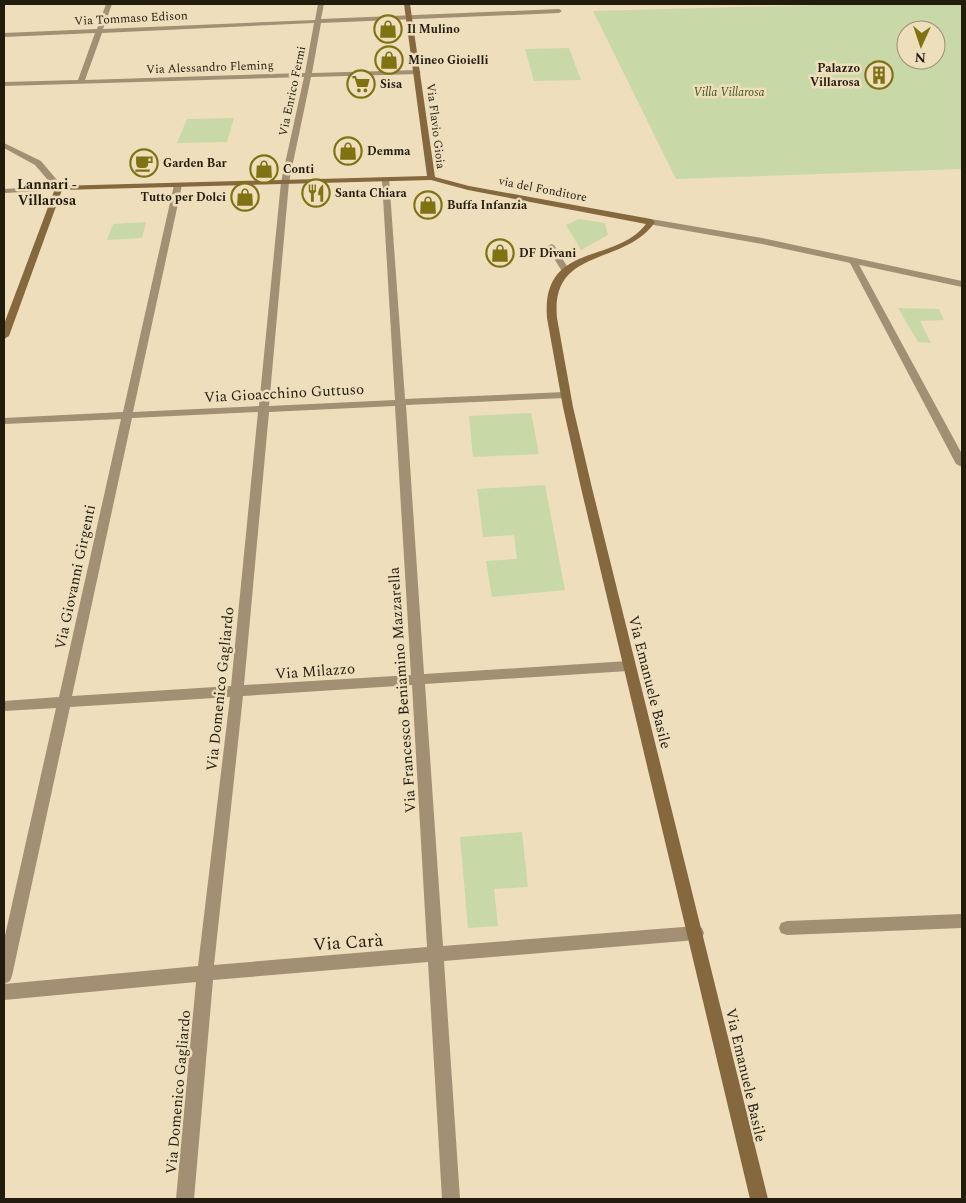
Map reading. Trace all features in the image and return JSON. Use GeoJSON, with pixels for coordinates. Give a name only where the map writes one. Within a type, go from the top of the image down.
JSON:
{"type":"FeatureCollection","features":[{"type":"Feature","properties":{"kind":"main road","name":"Via Flavio Gioia"},"geometry":{"type":"LineString","coordinates":[[407,4],[418,72],[431,178]]}},
{"type":"Feature","properties":{"kind":"main road","name":"via del Fonditore"},"geometry":{"type":"LineString","coordinates":[[59,188],[431,178],[468,188],[651,222]]}},
{"type":"Feature","properties":{"kind":"main road"},"geometry":{"type":"LineString","coordinates":[[4,336],[59,188]]}},
{"type":"Feature","properties":{"kind":"main road","name":"Via Emanuele Basile"},"geometry":{"type":"LineString","coordinates":[[651,222],[643,233],[632,240],[580,261],[566,271],[554,286],[551,304],[565,395],[628,666],[696,933],[759,1199]]}},
{"type":"Feature","properties":{"kind":"street"},"geometry":{"type":"LineString","coordinates":[[81,82],[109,4]]}},
{"type":"Feature","properties":{"kind":"street","name":"Via Enrico Fermi"},"geometry":{"type":"LineString","coordinates":[[284,182],[308,76],[320,4]]}},
{"type":"Feature","properties":{"kind":"street","name":"Via Tommaso Edison"},"geometry":{"type":"LineString","coordinates":[[4,35],[559,11]]}},
{"type":"Feature","properties":{"kind":"street","name":"Via Alessandro Fleming"},"geometry":{"type":"LineString","coordinates":[[4,84],[418,72]]}},
{"type":"Feature","properties":{"kind":"street"},"geometry":{"type":"LineString","coordinates":[[4,145],[38,163],[59,188]]}},
{"type":"Feature","properties":{"kind":"street","name":"Via Francesco Beniamino Mazzarella"},"geometry":{"type":"LineString","coordinates":[[386,180],[451,1199]]}},
{"type":"Feature","properties":{"kind":"street","name":"Via Domenico Gagliardo"},"geometry":{"type":"LineString","coordinates":[[185,1199],[205,973],[237,692],[284,182]]}},
{"type":"Feature","properties":{"kind":"street","name":"Via Giovanni Girgenti"},"geometry":{"type":"LineString","coordinates":[[4,976],[178,185]]}},
{"type":"Feature","properties":{"kind":"street"},"geometry":{"type":"LineString","coordinates":[[4,190],[59,188]]}},
{"type":"Feature","properties":{"kind":"street"},"geometry":{"type":"LineString","coordinates":[[651,222],[762,241],[962,284]]}},
{"type":"Feature","properties":{"kind":"street"},"geometry":{"type":"LineString","coordinates":[[551,247],[566,271]]}},
{"type":"Feature","properties":{"kind":"street"},"geometry":{"type":"LineString","coordinates":[[853,261],[962,464]]}},
{"type":"Feature","properties":{"kind":"street","name":"Via Gioacchino Guttuso"},"geometry":{"type":"LineString","coordinates":[[4,421],[565,395]]}},
{"type":"Feature","properties":{"kind":"street","name":"Via Milazzo"},"geometry":{"type":"LineString","coordinates":[[4,706],[628,666]]}},
{"type":"Feature","properties":{"kind":"street"},"geometry":{"type":"LineString","coordinates":[[787,928],[962,922]]}},
{"type":"Feature","properties":{"kind":"street","name":"Via Carà"},"geometry":{"type":"LineString","coordinates":[[4,992],[205,973],[435,956],[696,933]]}},
{"type":"Feature","properties":{"kind":"green space","name":"Villa Villarosa"},"geometry":{"type":"Polygon","coordinates":[[[849,4],[962,4],[962,169],[676,179],[593,11],[849,4]]]}},
{"type":"Feature","properties":{"kind":"green space"},"geometry":{"type":"Polygon","coordinates":[[[569,48],[581,80],[534,81],[525,49],[569,48]]]}},
{"type":"Feature","properties":{"kind":"green space"},"geometry":{"type":"Polygon","coordinates":[[[234,118],[227,142],[177,143],[187,119],[234,118]]]}},
{"type":"Feature","properties":{"kind":"green space"},"geometry":{"type":"Polygon","coordinates":[[[579,219],[605,223],[608,235],[581,250],[566,225],[579,219]]]}},
{"type":"Feature","properties":{"kind":"green space"},"geometry":{"type":"Polygon","coordinates":[[[146,222],[142,238],[107,240],[113,224],[146,222]]]}},
{"type":"Feature","properties":{"kind":"green space"},"geometry":{"type":"Polygon","coordinates":[[[898,308],[939,309],[944,320],[920,321],[931,343],[918,342],[898,308]]]}},
{"type":"Feature","properties":{"kind":"green space"},"geometry":{"type":"Polygon","coordinates":[[[531,413],[539,454],[473,457],[469,416],[531,413]]]}},
{"type":"Feature","properties":{"kind":"green space"},"geometry":{"type":"Polygon","coordinates":[[[545,485],[565,590],[492,597],[486,561],[517,559],[514,535],[483,537],[477,489],[545,485]]]}},
{"type":"Feature","properties":{"kind":"green space"},"geometry":{"type":"Polygon","coordinates":[[[522,832],[528,887],[494,889],[498,926],[468,928],[460,837],[522,832]]]}},
{"type":"Feature","properties":{"kind":"place","name":"Il Mulino"},"geometry":{"type":"Point","coordinates":[388,29]}},
{"type":"Feature","properties":{"kind":"place","name":"Mineo Gioielli"},"geometry":{"type":"Point","coordinates":[389,60]}},
{"type":"Feature","properties":{"kind":"place","name":"Palazzo Villarosa"},"geometry":{"type":"Point","coordinates":[879,75]}},
{"type":"Feature","properties":{"kind":"place","name":"Sisa"},"geometry":{"type":"Point","coordinates":[361,84]}},
{"type":"Feature","properties":{"kind":"place","name":"Demma"},"geometry":{"type":"Point","coordinates":[348,151]}},
{"type":"Feature","properties":{"kind":"place","name":"Garden Bar"},"geometry":{"type":"Point","coordinates":[144,163]}},
{"type":"Feature","properties":{"kind":"place","name":"Conti"},"geometry":{"type":"Point","coordinates":[264,169]}},
{"type":"Feature","properties":{"kind":"place","name":"Santa Chiara"},"geometry":{"type":"Point","coordinates":[316,193]}},
{"type":"Feature","properties":{"kind":"place","name":"Tutto per Dolci"},"geometry":{"type":"Point","coordinates":[245,197]}},
{"type":"Feature","properties":{"kind":"place","name":"Buffa Infanzia"},"geometry":{"type":"Point","coordinates":[428,205]}},
{"type":"Feature","properties":{"kind":"place","name":"DF Divani"},"geometry":{"type":"Point","coordinates":[500,253]}},
{"type":"Feature","properties":{"kind":"district","name":"Lannari - Villarosa"},"geometry":{"type":"Point","coordinates":[47,192]}}]}
